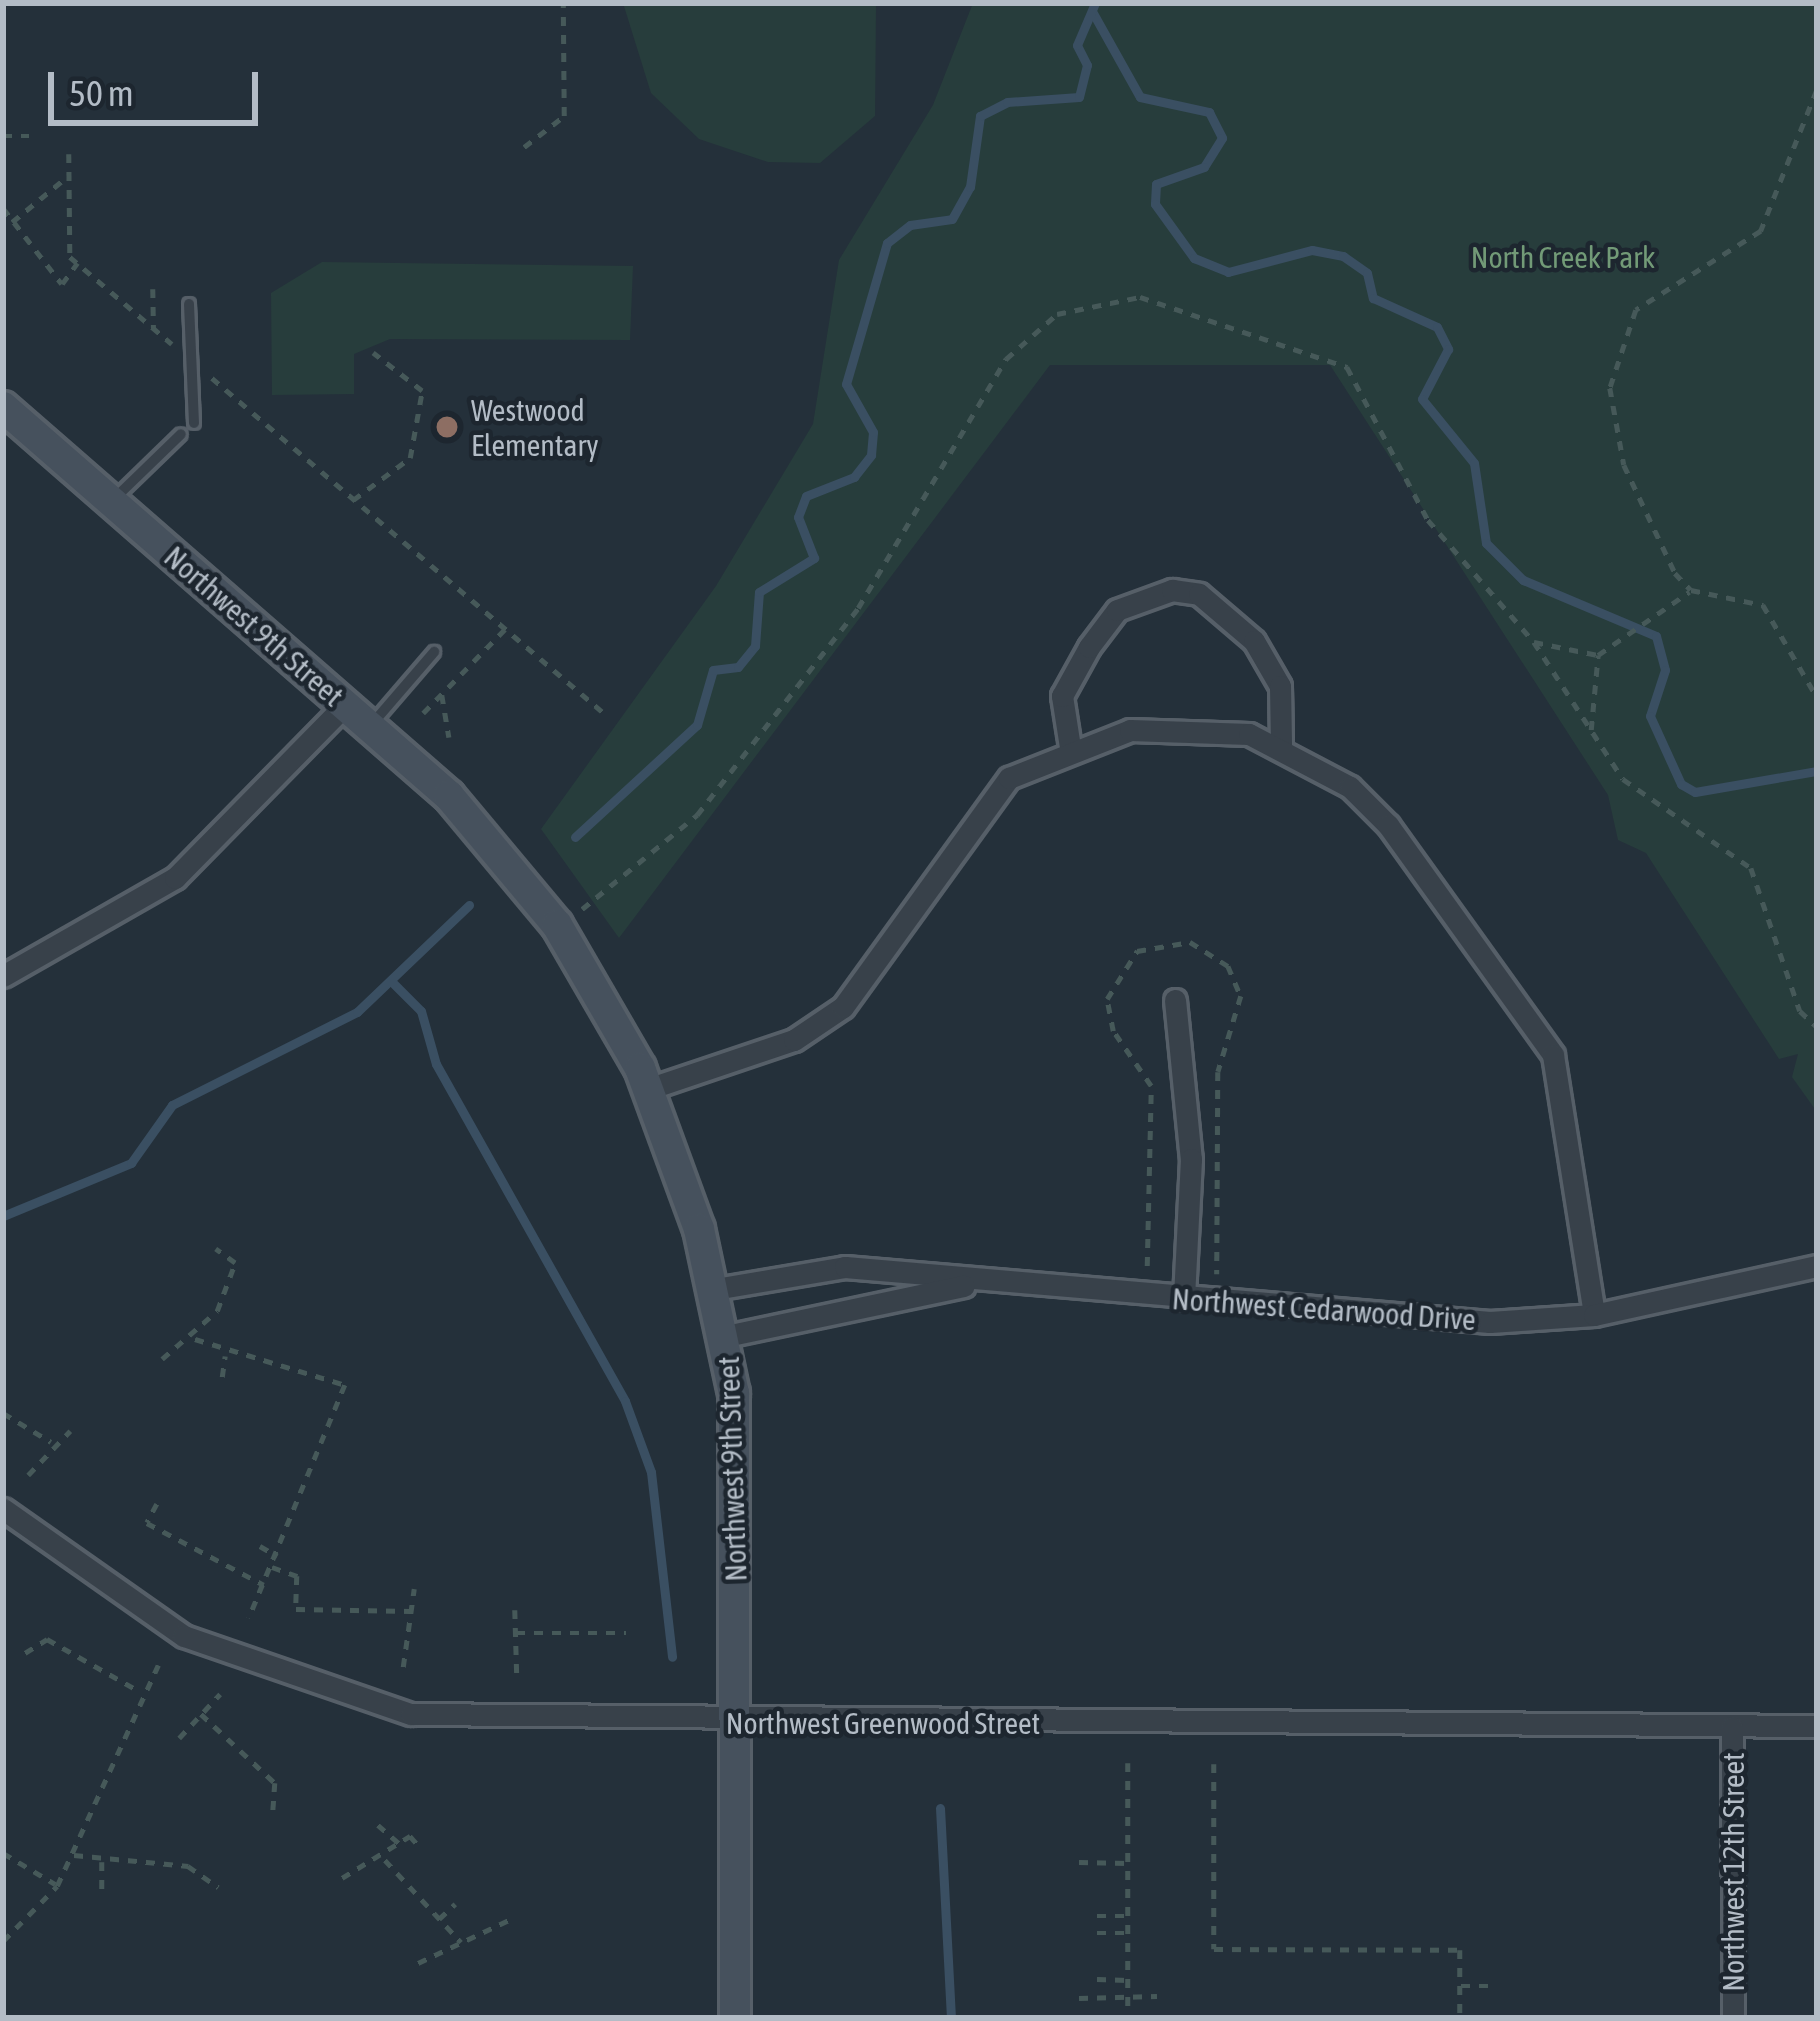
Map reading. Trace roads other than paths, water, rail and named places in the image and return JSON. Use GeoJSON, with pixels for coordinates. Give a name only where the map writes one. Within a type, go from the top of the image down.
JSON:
{"type":"FeatureCollection","features":[{"type":"Feature","properties":{"kind":"street","name":"Northwest 9th Street"},"geometry":{"type":"LineString","coordinates":[[3,407],[449,796],[557,925],[648,1089],[715,1289],[726,1336],[736,1722],[735,2018]]}},
{"type":"Feature","properties":{"kind":"street"},"geometry":{"type":"LineString","coordinates":[[1070,747],[1062,697],[1089,647],[1117,610],[1172,590],[1199,594],[1254,641],[1280,686],[1281,746]]}},
{"type":"Feature","properties":{"kind":"street"},"geometry":{"type":"LineString","coordinates":[[3,976],[175,878],[345,705]]}},
{"type":"Feature","properties":{"kind":"street"},"geometry":{"type":"LineString","coordinates":[[648,1089],[794,1040],[843,1007],[972,818],[1009,778],[1070,747],[1158,726],[1281,746],[1388,825],[1553,1055],[1571,1117],[1594,1315]]}},
{"type":"Feature","properties":{"kind":"street"},"geometry":{"type":"LineString","coordinates":[[1175,1000],[1191,1160],[1184,1299]]}},
{"type":"Feature","properties":{"kind":"street","name":"Northwest Cedarwood Drive"},"geometry":{"type":"LineString","coordinates":[[715,1289],[845,1267],[970,1284],[1396,1321],[1594,1315],[1817,1266]]}},
{"type":"Feature","properties":{"kind":"street","name":"Northwest Cedarwood Drive"},"geometry":{"type":"LineString","coordinates":[[726,1336],[970,1284]]}},
{"type":"Feature","properties":{"kind":"street","name":"Northwest Greenwood Street"},"geometry":{"type":"LineString","coordinates":[[3,1509],[164,1624],[302,1684],[478,1720],[1817,1726]]}},
{"type":"Feature","properties":{"kind":"street","name":"Northwest 12th Street"},"geometry":{"type":"LineString","coordinates":[[1732,1727],[1733,2018]]}},
{"type":"Feature","properties":{"kind":"lane"},"geometry":{"type":"LineString","coordinates":[[189,304],[194,423]]}},
{"type":"Feature","properties":{"kind":"lane"},"geometry":{"type":"LineString","coordinates":[[111,502],[181,434]]}},
{"type":"Feature","properties":{"kind":"lane"},"geometry":{"type":"LineString","coordinates":[[371,725],[434,652]]}},
{"type":"Feature","properties":{"kind":"waterway"},"geometry":{"type":"LineString","coordinates":[[575,837],[697,725],[713,670],[738,667],[755,646],[759,592],[814,558],[798,517],[806,496],[854,477],[871,455],[873,432],[846,384],[887,243],[910,225],[952,219],[970,187],[980,116],[1007,102],[1079,97],[1087,65],[1077,45],[1095,3]]}},
{"type":"Feature","properties":{"kind":"waterway"},"geometry":{"type":"LineString","coordinates":[[1093,13],[1140,97],[1209,112],[1222,138],[1204,167],[1156,184],[1155,204],[1194,258],[1228,272],[1312,250],[1343,256],[1367,273],[1373,298],[1437,327],[1448,349],[1422,399],[1474,463],[1486,543],[1523,580],[1656,636],[1665,670],[1650,716],[1681,784],[1695,792],[1817,771]]}},
{"type":"Feature","properties":{"kind":"waterway"},"geometry":{"type":"LineString","coordinates":[[3,1216],[131,1163],[172,1105],[357,1012],[469,905]]}},
{"type":"Feature","properties":{"kind":"waterway"},"geometry":{"type":"LineString","coordinates":[[394,984],[421,1011],[436,1064],[625,1401],[651,1472],[672,1657]]}},
{"type":"Feature","properties":{"kind":"waterway"},"geometry":{"type":"LineString","coordinates":[[940,1808],[951,2018]]}},
{"type":"Feature","properties":{"kind":"place","name":"Westwood Elementary"},"geometry":{"type":"Point","coordinates":[447,427]}},
{"type":"Feature","properties":{"kind":"park label","name":"North Creek Park"},"geometry":{"type":"Point","coordinates":[1563,257]}}]}
